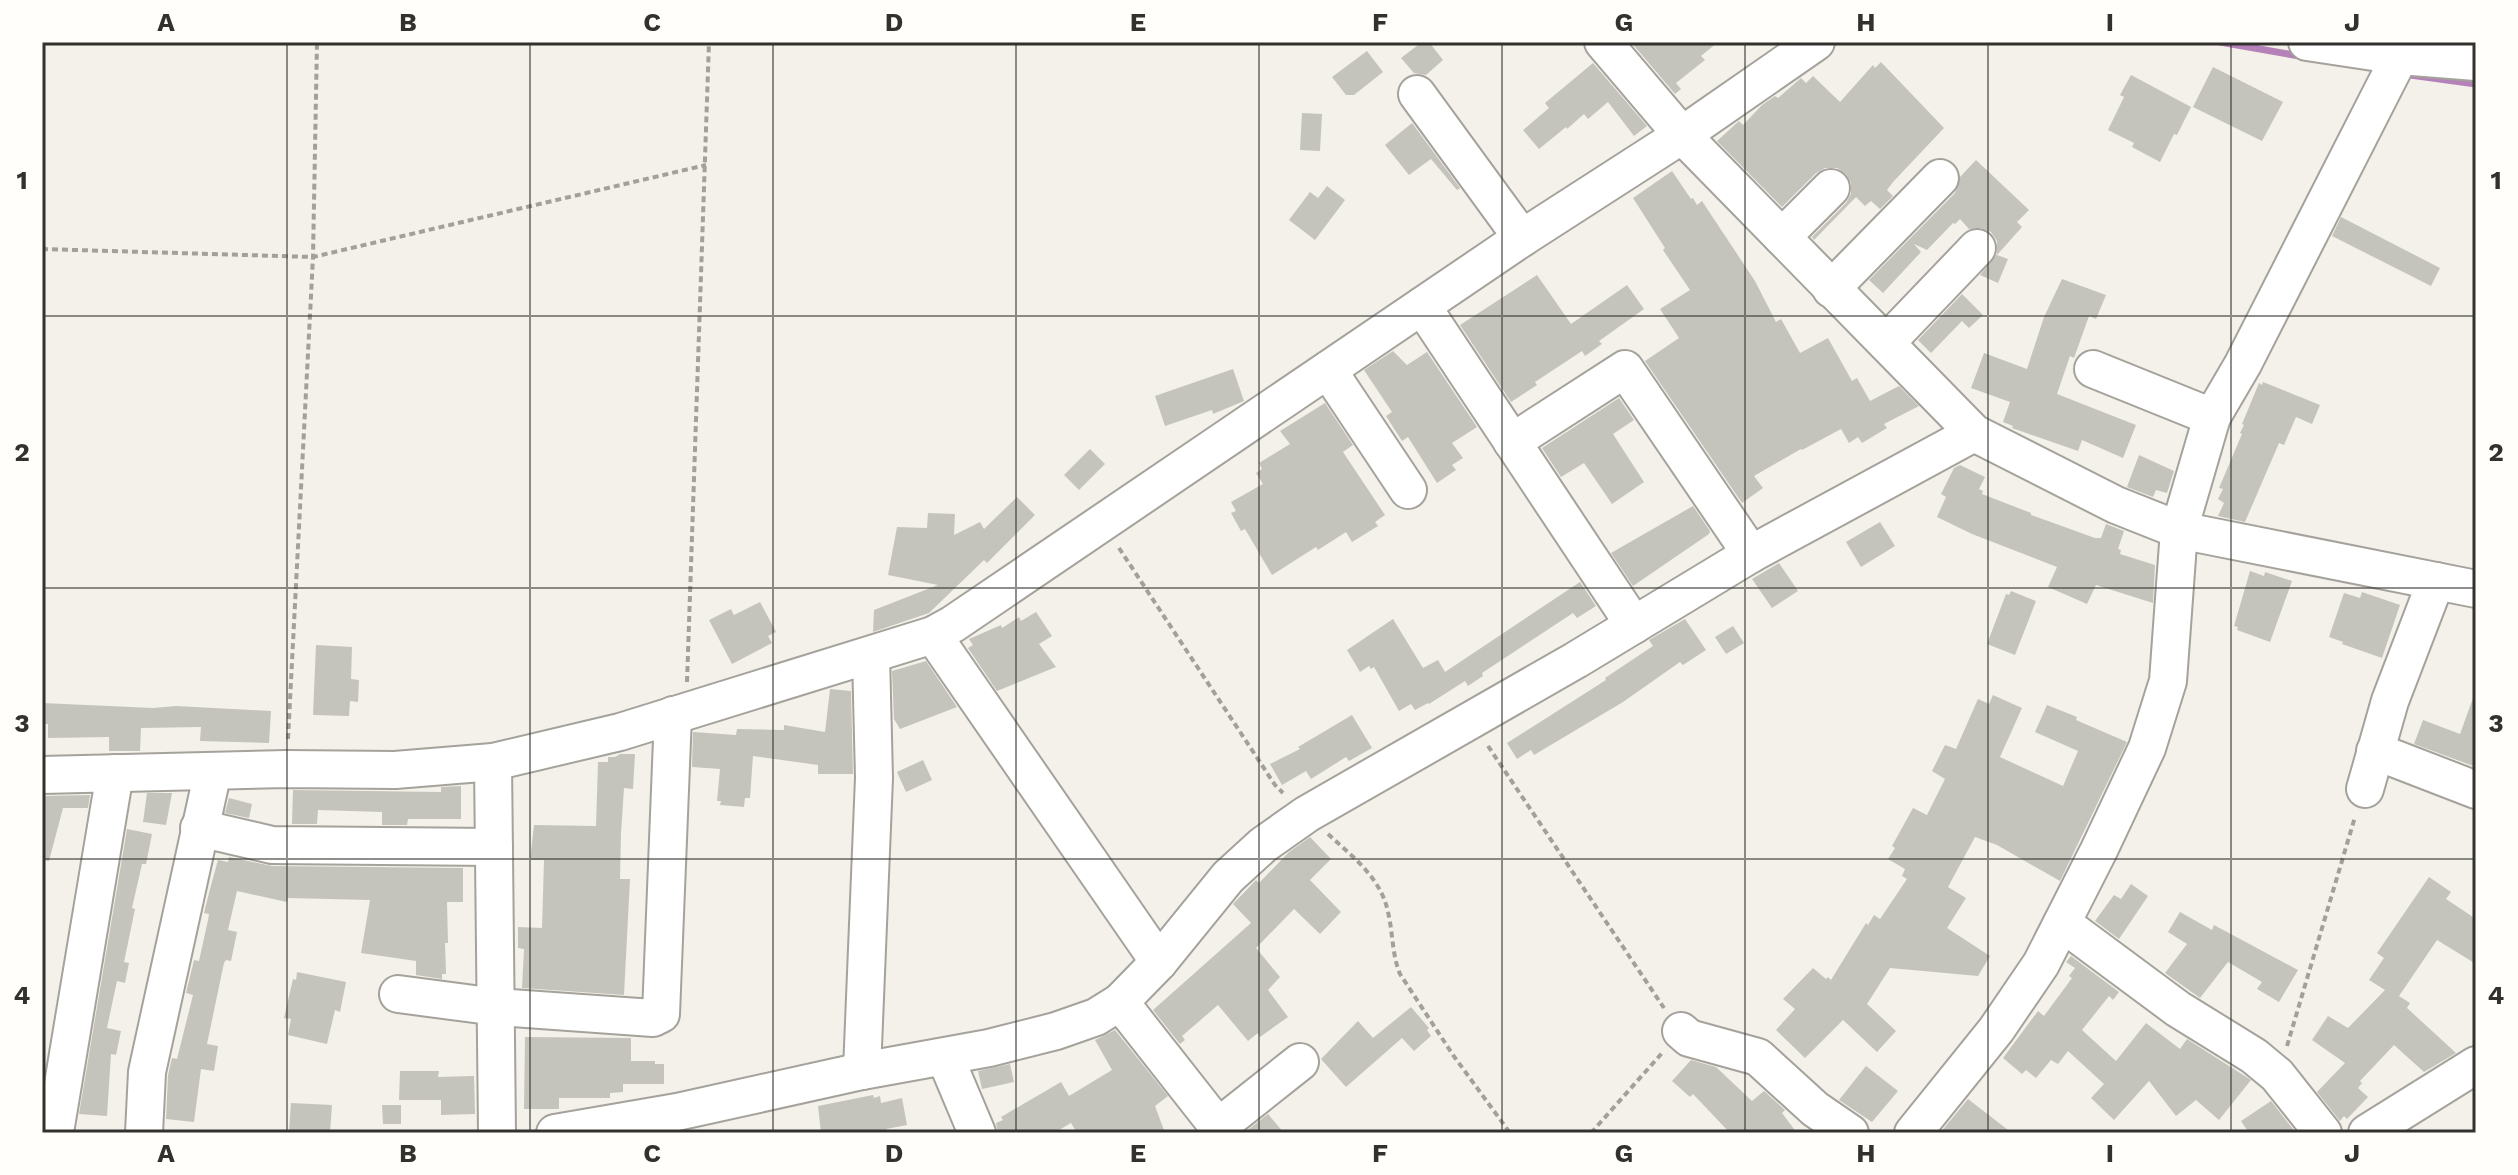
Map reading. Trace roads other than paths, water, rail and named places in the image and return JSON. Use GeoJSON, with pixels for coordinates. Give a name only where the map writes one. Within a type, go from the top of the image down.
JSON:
{"type":"FeatureCollection","features":[{"type":"Feature","properties":{"kind":"street"},"geometry":{"type":"LineString","coordinates":[[1603,42],[1682,135],[1974,433],[2116,505],[2179,530],[2476,589]]}},
{"type":"Feature","properties":{"kind":"street"},"geometry":{"type":"LineString","coordinates":[[42,775],[286,769],[395,770],[493,762],[620,732],[933,635],[1522,238],[1682,135],[1816,42]]}},
{"type":"Feature","properties":{"kind":"street"},"geometry":{"type":"LineString","coordinates":[[2320,43],[2409,51],[2476,62]]}},
{"type":"Feature","properties":{"kind":"street"},"geometry":{"type":"LineString","coordinates":[[1913,1133],[1996,1030],[2041,964],[2147,748],[2168,681],[2179,530],[2212,417],[2409,51]]}},
{"type":"Feature","properties":{"kind":"street"},"geometry":{"type":"LineString","coordinates":[[1417,94],[1522,238]]}},
{"type":"Feature","properties":{"kind":"street"},"geometry":{"type":"LineString","coordinates":[[1831,289],[1940,178]]}},
{"type":"Feature","properties":{"kind":"street"},"geometry":{"type":"LineString","coordinates":[[1782,237],[1831,188]]}},
{"type":"Feature","properties":{"kind":"street"},"geometry":{"type":"LineString","coordinates":[[1886,343],[1977,248]]}},
{"type":"Feature","properties":{"kind":"street"},"geometry":{"type":"LineString","coordinates":[[1422,306],[1634,625]]}},
{"type":"Feature","properties":{"kind":"street"},"geometry":{"type":"LineString","coordinates":[[1512,442],[1625,369],[1751,554]]}},
{"type":"Feature","properties":{"kind":"street"},"geometry":{"type":"LineString","coordinates":[[2093,369],[2212,417]]}},
{"type":"Feature","properties":{"kind":"street"},"geometry":{"type":"LineString","coordinates":[[1328,370],[1408,490]]}},
{"type":"Feature","properties":{"kind":"street"},"geometry":{"type":"LineString","coordinates":[[555,1133],[677,1112],[862,1071],[945,1057],[1056,1031],[1096,1017],[1120,1002],[1159,962],[1228,877],[1263,845],[1307,814],[1471,721],[1751,554],[1974,433]]}},
{"type":"Feature","properties":{"kind":"street"},"geometry":{"type":"LineString","coordinates":[[2365,789],[2402,665],[2436,581]]}},
{"type":"Feature","properties":{"kind":"street"},"geometry":{"type":"LineString","coordinates":[[933,635],[1159,962]]}},
{"type":"Feature","properties":{"kind":"street"},"geometry":{"type":"LineString","coordinates":[[862,1071],[874,778],[871,655]]}},
{"type":"Feature","properties":{"kind":"street"},"geometry":{"type":"LineString","coordinates":[[398,994],[497,1007],[653,1018],[661,1014],[679,714]]}},
{"type":"Feature","properties":{"kind":"street"},"geometry":{"type":"LineString","coordinates":[[2375,751],[2476,790]]}},
{"type":"Feature","properties":{"kind":"street"},"geometry":{"type":"LineString","coordinates":[[493,762],[497,1133]]}},
{"type":"Feature","properties":{"kind":"street"},"geometry":{"type":"LineString","coordinates":[[144,1133],[147,1072],[213,771]]}},
{"type":"Feature","properties":{"kind":"street"},"geometry":{"type":"LineString","coordinates":[[57,1132],[115,773]]}},
{"type":"Feature","properties":{"kind":"street"},"geometry":{"type":"LineString","coordinates":[[199,828],[272,845],[494,847]]}},
{"type":"Feature","properties":{"kind":"street"},"geometry":{"type":"LineString","coordinates":[[2062,923],[2178,1009],[2254,1056],[2277,1075],[2323,1133]]}},
{"type":"Feature","properties":{"kind":"street"},"geometry":{"type":"LineString","coordinates":[[1120,1002],[1221,1130],[1300,1062]]}},
{"type":"Feature","properties":{"kind":"street"},"geometry":{"type":"LineString","coordinates":[[1681,1031],[1689,1038],[1758,1057],[1815,1109],[1850,1133]]}},
{"type":"Feature","properties":{"kind":"street"},"geometry":{"type":"LineString","coordinates":[[945,1057],[977,1133]]}},
{"type":"Feature","properties":{"kind":"street"},"geometry":{"type":"LineString","coordinates":[[2367,1133],[2476,1065]]}},
{"type":"Feature","properties":{"kind":"street"},"geometry":{"type":"LineString","coordinates":[[2426,1096],[2427,1133]]}},
{"type":"Feature","properties":{"kind":"waterway"},"geometry":{"type":"LineString","coordinates":[[2220,42],[2305,57]]}},
{"type":"Feature","properties":{"kind":"waterway"},"geometry":{"type":"LineString","coordinates":[[2403,74],[2476,84]]}}]}
